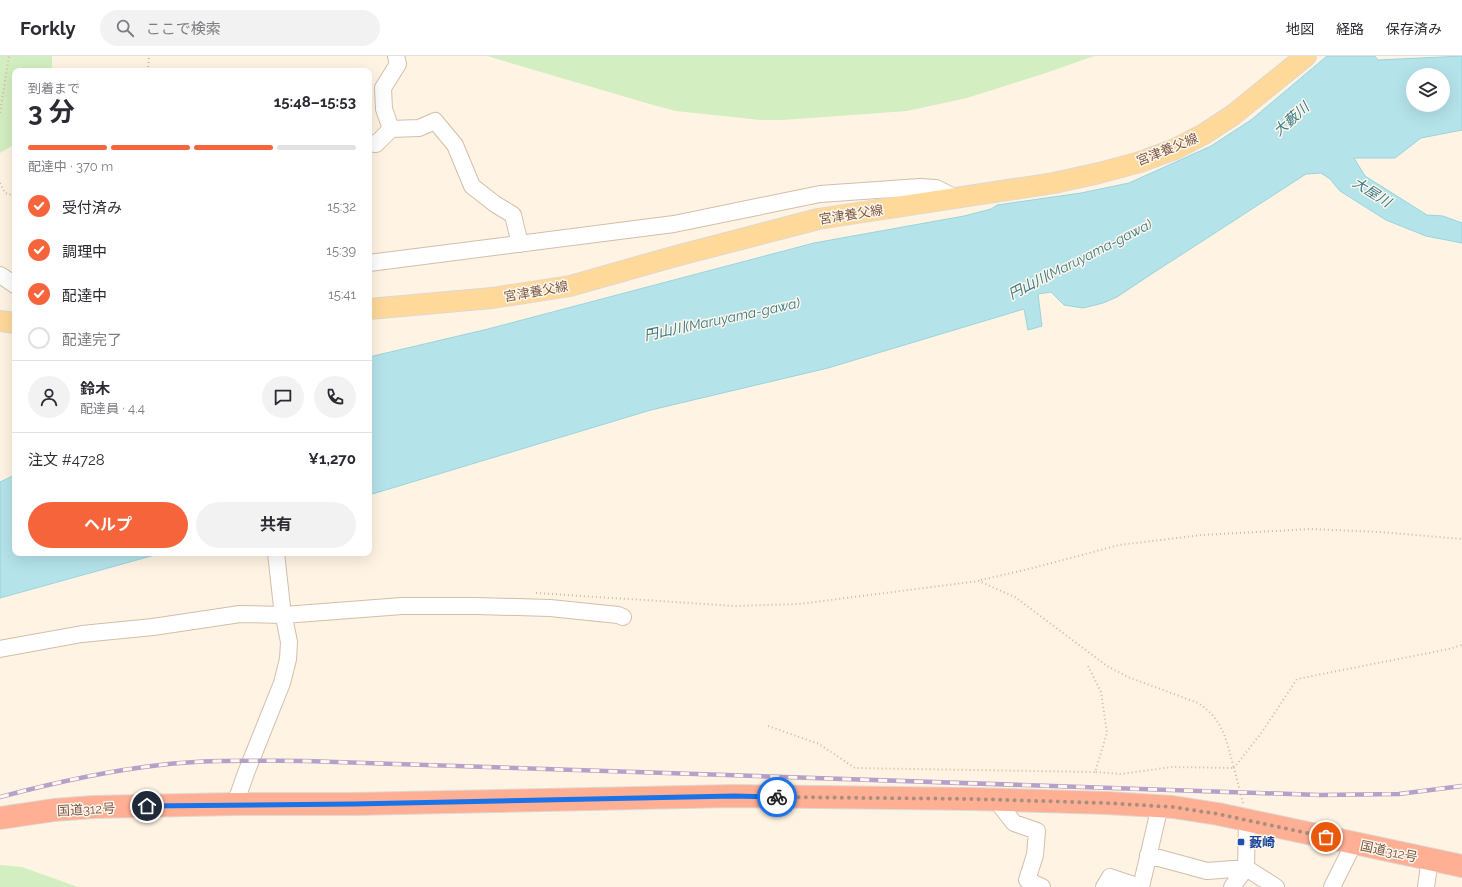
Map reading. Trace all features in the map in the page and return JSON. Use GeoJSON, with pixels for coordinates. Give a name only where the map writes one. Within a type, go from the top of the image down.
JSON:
{"type":"FeatureCollection","features":[{"type":"Feature","properties":{"kind":"highway","name":"国道312号"},"geometry":{"type":"LineString","coordinates":[[0,818],[54,810],[92,807],[235,804],[354,804],[734,796],[996,800],[1160,806],[1218,814],[1462,866]]}},
{"type":"Feature","properties":{"kind":"main road","name":"宮津養父線"},"geometry":{"type":"LineString","coordinates":[[372,309],[492,298],[570,286],[676,256],[818,219],[1054,183],[1140,162],[1176,149],[1204,134],[1233,115],[1306,56]]}},
{"type":"Feature","properties":{"kind":"main road"},"geometry":{"type":"LineString","coordinates":[[0,321],[12,323]]}},
{"type":"Feature","properties":{"kind":"street"},"geometry":{"type":"LineString","coordinates":[[390,129],[384,109],[383,88],[398,64],[396,56]]}},
{"type":"Feature","properties":{"kind":"street"},"geometry":{"type":"LineString","coordinates":[[372,143],[376,144],[390,129],[419,128],[435,121],[455,145],[472,186],[495,204],[513,215],[520,244]]}},
{"type":"Feature","properties":{"kind":"street"},"geometry":{"type":"LineString","coordinates":[[372,263],[674,224],[820,194],[920,187],[936,188],[956,198]]}},
{"type":"Feature","properties":{"kind":"street"},"geometry":{"type":"LineString","coordinates":[[0,275],[12,282]]}},
{"type":"Feature","properties":{"kind":"street"},"geometry":{"type":"LineString","coordinates":[[235,804],[282,683],[288,659],[290,642],[283,611],[276,556]]}},
{"type":"Feature","properties":{"kind":"street"},"geometry":{"type":"LineString","coordinates":[[0,649],[82,634],[153,627],[240,614],[283,611],[402,606],[476,606],[550,608],[618,615],[623,617]]}},
{"type":"Feature","properties":{"kind":"street"},"geometry":{"type":"LineString","coordinates":[[996,800],[1014,823],[1037,831],[1035,855],[1027,880],[1042,887]]}},
{"type":"Feature","properties":{"kind":"street"},"geometry":{"type":"LineString","coordinates":[[1104,887],[1110,877],[1141,887],[1160,806]]}},
{"type":"Feature","properties":{"kind":"street"},"geometry":{"type":"LineString","coordinates":[[1232,887],[1246,868],[1247,820]]}},
{"type":"Feature","properties":{"kind":"street"},"geometry":{"type":"LineString","coordinates":[[1332,887],[1354,843]]}},
{"type":"Feature","properties":{"kind":"street"},"geometry":{"type":"LineString","coordinates":[[1148,855],[1207,871],[1246,868],[1276,887]]}},
{"type":"Feature","properties":{"kind":"street"},"geometry":{"type":"LineString","coordinates":[[1426,887],[1430,860]]}},
{"type":"Feature","properties":{"kind":"path"},"geometry":{"type":"LineString","coordinates":[[0,113],[9,56]]}},
{"type":"Feature","properties":{"kind":"path"},"geometry":{"type":"LineString","coordinates":[[148,56],[148,68]]}},
{"type":"Feature","properties":{"kind":"path"},"geometry":{"type":"LineString","coordinates":[[0,183],[5,193],[12,195]]}},
{"type":"Feature","properties":{"kind":"path"},"geometry":{"type":"LineString","coordinates":[[533,593],[736,606],[799,604],[979,580],[1033,568],[1119,545],[1202,535],[1311,529],[1380,532],[1462,539]]}},
{"type":"Feature","properties":{"kind":"path"},"geometry":{"type":"LineString","coordinates":[[979,580],[1015,597],[1107,666],[1128,677],[1198,703],[1208,710],[1222,727],[1247,820]]}},
{"type":"Feature","properties":{"kind":"path"},"geometry":{"type":"LineString","coordinates":[[1234,768],[1262,732],[1297,679],[1449,649],[1462,645]]}},
{"type":"Feature","properties":{"kind":"path"},"geometry":{"type":"LineString","coordinates":[[1088,666],[1100,692],[1107,733],[1095,772]]}},
{"type":"Feature","properties":{"kind":"path"},"geometry":{"type":"LineString","coordinates":[[768,726],[819,744],[855,768],[1095,772],[1121,774],[1172,767],[1234,768]]}},
{"type":"Feature","properties":{"kind":"green space"},"geometry":{"type":"Polygon","coordinates":[[[0,56],[52,56],[52,68],[12,68],[12,146],[0,153],[0,56]]]}},
{"type":"Feature","properties":{"kind":"green space"},"geometry":{"type":"Polygon","coordinates":[[[487,56],[1094,56],[967,98],[907,111],[783,120],[761,120],[676,111],[487,56]]]}},
{"type":"Feature","properties":{"kind":"green space"},"geometry":{"type":"Polygon","coordinates":[[[0,865],[22,867],[78,887],[0,887],[0,865]]]}},
{"type":"Feature","properties":{"kind":"water"},"geometry":{"type":"Polygon","coordinates":[[[1327,56],[1375,56],[1378,60],[1462,56],[1462,130],[1421,138],[1395,158],[1354,158],[1365,176],[1427,215],[1443,216],[1462,223],[1462,243],[1426,236],[1386,220],[1340,191],[1330,179],[1321,173],[1306,174],[1117,297],[1103,303],[1083,308],[1064,305],[1051,292],[1038,294],[1042,326],[1028,330],[1024,309],[828,368],[651,410],[372,494],[372,356],[488,329],[814,243],[964,216],[991,209],[997,205],[1081,193],[1129,183],[1211,146],[1251,120],[1327,56]]]}},
{"type":"Feature","properties":{"kind":"water"},"geometry":{"type":"Polygon","coordinates":[[[12,476],[12,556],[151,556],[0,598],[0,482],[12,476]]]}},
{"type":"Feature","properties":{"kind":"railway"},"geometry":{"type":"LineString","coordinates":[[0,797],[100,774],[178,763],[233,761],[306,761],[1320,795],[1399,794],[1462,786]]}},
{"type":"Feature","properties":{"kind":"way so far"},"geometry":{"type":"LineString","coordinates":[[777,797],[973,799],[1106,803],[1173,807],[1218,814],[1326,837]]}},
{"type":"Feature","properties":{"kind":"place","name":"藪崎"},"geometry":{"type":"Point","coordinates":[1241,842]}},
{"type":"Feature","properties":{"kind":"route"},"geometry":{"type":"LineString","coordinates":[[147,806],[354,804],[734,796],[777,797]]}},
{"type":"Feature","properties":{"kind":"water label","name":"大藪川"},"geometry":{"type":"Point","coordinates":[1291,119]}},
{"type":"Feature","properties":{"kind":"water label","name":"大屋川"},"geometry":{"type":"Point","coordinates":[1372,192]}},
{"type":"Feature","properties":{"kind":"water label","name":"円山川(Maruyama-gawa)"},"geometry":{"type":"Point","coordinates":[1080,259]}},
{"type":"Feature","properties":{"kind":"water label","name":"円山川(Maruyama-gawa)"},"geometry":{"type":"Point","coordinates":[722,319]}}]}
